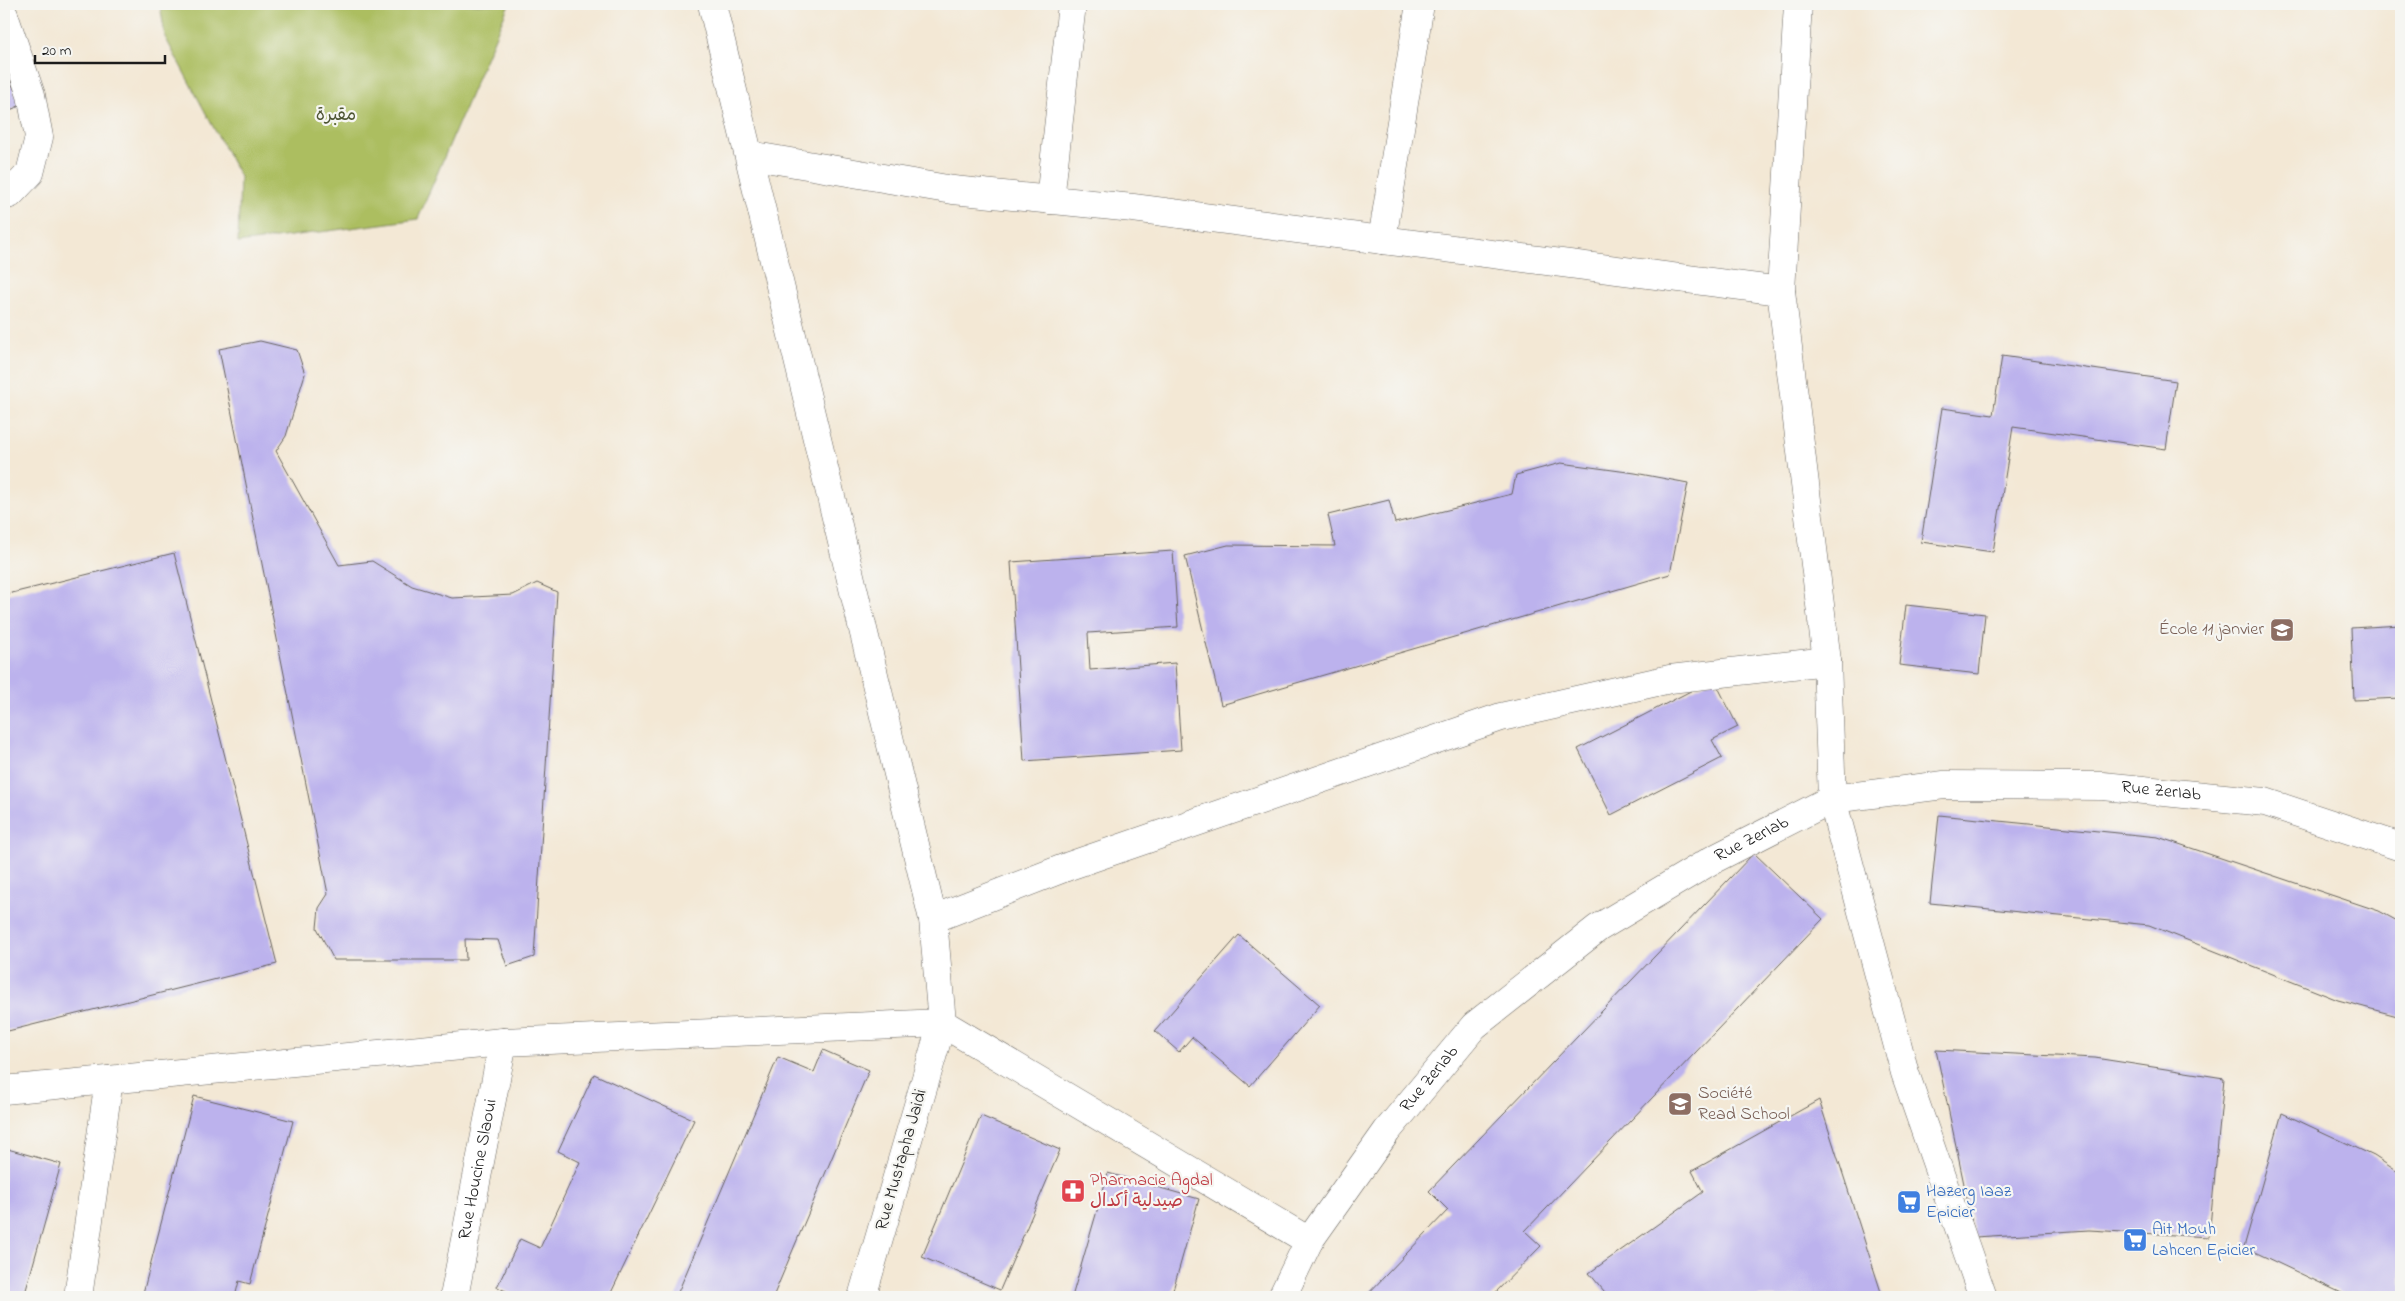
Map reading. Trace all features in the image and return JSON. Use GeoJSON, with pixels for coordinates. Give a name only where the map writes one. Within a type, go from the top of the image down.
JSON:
{"type":"FeatureCollection","features":[{"type":"Feature","properties":{"kind":"street"},"geometry":{"type":"LineString","coordinates":[[712,4],[933,919],[942,1023]]}},
{"type":"Feature","properties":{"kind":"street"},"geometry":{"type":"LineString","coordinates":[[1050,200],[1072,4]]}},
{"type":"Feature","properties":{"kind":"street"},"geometry":{"type":"LineString","coordinates":[[1382,240],[1420,4]]}},
{"type":"Feature","properties":{"kind":"street"},"geometry":{"type":"LineString","coordinates":[[1798,4],[1781,291],[1827,660],[1832,799],[1905,1073],[1983,1297]]}},
{"type":"Feature","properties":{"kind":"street"},"geometry":{"type":"LineString","coordinates":[[4,15],[31,95],[39,137],[30,173],[10,194],[4,196]]}},
{"type":"Feature","properties":{"kind":"street"},"geometry":{"type":"LineString","coordinates":[[749,155],[953,190],[1143,210],[1781,291]]}},
{"type":"Feature","properties":{"kind":"street"},"geometry":{"type":"LineString","coordinates":[[933,919],[1069,866],[1501,717],[1670,679],[1827,660]]}},
{"type":"Feature","properties":{"kind":"street","name":"Rue ZerIab"},"geometry":{"type":"LineString","coordinates":[[1282,1297],[1309,1240],[1387,1131],[1474,1026],[1598,928],[1712,860],[1832,799],[1944,785],[2103,786],[2265,802],[2401,847]]}},
{"type":"Feature","properties":{"kind":"street"},"geometry":{"type":"LineString","coordinates":[[4,1090],[503,1042],[942,1023],[1309,1240]]}},
{"type":"Feature","properties":{"kind":"street","name":"Rue Mustapha Jaidi"},"geometry":{"type":"LineString","coordinates":[[862,1297],[942,1023]]}},
{"type":"Feature","properties":{"kind":"street","name":"Rue Houcine Slaoui"},"geometry":{"type":"LineString","coordinates":[[454,1297],[503,1042]]}},
{"type":"Feature","properties":{"kind":"street"},"geometry":{"type":"LineString","coordinates":[[78,1297],[109,1080]]}},
{"type":"Feature","properties":{"kind":"green space","name":"مقبرة"},"geometry":{"type":"Polygon","coordinates":[[[160,4],[509,4],[418,219],[238,243],[240,177],[165,37],[160,4]]]}},
{"type":"Feature","properties":{"kind":"building"},"geometry":{"type":"Polygon","coordinates":[[[4,66],[21,105],[4,113],[4,66]]]}},
{"type":"Feature","properties":{"kind":"building"},"geometry":{"type":"Polygon","coordinates":[[[260,341],[297,350],[305,374],[286,436],[276,451],[339,565],[372,561],[412,586],[452,598],[513,595],[537,583],[557,592],[534,957],[507,966],[498,940],[465,939],[466,960],[334,960],[317,928],[319,908],[328,894],[219,349],[260,341]]]}},
{"type":"Feature","properties":{"kind":"building"},"geometry":{"type":"Polygon","coordinates":[[[2002,356],[2176,381],[2166,449],[2013,427],[1993,552],[1921,542],[1942,408],[1993,415],[2002,356]]]}},
{"type":"Feature","properties":{"kind":"building"},"geometry":{"type":"Polygon","coordinates":[[[1561,463],[1635,473],[1688,483],[1670,574],[1221,705],[1185,556],[1228,545],[1335,546],[1328,515],[1389,500],[1395,523],[1512,494],[1516,475],[1561,463]]]}},
{"type":"Feature","properties":{"kind":"building"},"geometry":{"type":"Polygon","coordinates":[[[1173,551],[1178,627],[1088,633],[1090,670],[1175,663],[1181,750],[1024,761],[1011,562],[1173,551]]]}},
{"type":"Feature","properties":{"kind":"building"},"geometry":{"type":"Polygon","coordinates":[[[174,553],[277,964],[4,1032],[4,595],[174,553]]]}},
{"type":"Feature","properties":{"kind":"building"},"geometry":{"type":"Polygon","coordinates":[[[1906,605],[1985,614],[1979,674],[1899,665],[1906,605]]]}},
{"type":"Feature","properties":{"kind":"building"},"geometry":{"type":"Polygon","coordinates":[[[2401,625],[2401,698],[2354,700],[2351,628],[2401,625]]]}},
{"type":"Feature","properties":{"kind":"building"},"geometry":{"type":"Polygon","coordinates":[[[1714,679],[1738,727],[1712,740],[1722,758],[1611,815],[1578,749],[1714,679]]]}},
{"type":"Feature","properties":{"kind":"building"},"geometry":{"type":"Polygon","coordinates":[[[1939,815],[2158,837],[2379,911],[2401,923],[2401,1017],[2338,1000],[2149,925],[1930,903],[1939,815]]]}},
{"type":"Feature","properties":{"kind":"building"},"geometry":{"type":"Polygon","coordinates":[[[1754,853],[1823,919],[1525,1231],[1541,1246],[1491,1297],[1365,1297],[1448,1210],[1429,1191],[1754,853]]]}},
{"type":"Feature","properties":{"kind":"building"},"geometry":{"type":"Polygon","coordinates":[[[1239,935],[1320,1005],[1250,1086],[1192,1037],[1179,1052],[1155,1031],[1239,935]]]}},
{"type":"Feature","properties":{"kind":"building"},"geometry":{"type":"Polygon","coordinates":[[[823,1050],[869,1070],[773,1297],[676,1297],[778,1057],[814,1072],[823,1050]]]}},
{"type":"Feature","properties":{"kind":"building"},"geometry":{"type":"Polygon","coordinates":[[[1936,1050],[2095,1058],[2224,1078],[2209,1237],[2089,1230],[1975,1237],[1936,1050]]]}},
{"type":"Feature","properties":{"kind":"building"},"geometry":{"type":"Polygon","coordinates":[[[594,1074],[694,1120],[609,1297],[519,1297],[497,1287],[520,1239],[540,1248],[580,1162],[558,1151],[594,1074]]]}},
{"type":"Feature","properties":{"kind":"building"},"geometry":{"type":"Polygon","coordinates":[[[194,1096],[293,1121],[250,1284],[239,1281],[235,1297],[142,1297],[194,1096]]]}},
{"type":"Feature","properties":{"kind":"building"},"geometry":{"type":"Polygon","coordinates":[[[1819,1100],[1882,1295],[1878,1297],[1609,1297],[1589,1273],[1703,1192],[1692,1171],[1819,1100]]]}},
{"type":"Feature","properties":{"kind":"building"},"geometry":{"type":"Polygon","coordinates":[[[2282,1113],[2374,1156],[2401,1174],[2401,1297],[2350,1297],[2244,1247],[2282,1113]]]}},
{"type":"Feature","properties":{"kind":"building"},"geometry":{"type":"Polygon","coordinates":[[[981,1116],[1060,1150],[1000,1290],[922,1257],[981,1116]]]}},
{"type":"Feature","properties":{"kind":"building"},"geometry":{"type":"Polygon","coordinates":[[[4,1148],[61,1164],[24,1297],[4,1297],[4,1148]]]}},
{"type":"Feature","properties":{"kind":"building"},"geometry":{"type":"Polygon","coordinates":[[[1108,1173],[1199,1199],[1171,1297],[1072,1297],[1108,1173]]]}},
{"type":"Feature","properties":{"kind":"place","name":"École 11 janvier"},"geometry":{"type":"Point","coordinates":[2282,630]}},
{"type":"Feature","properties":{"kind":"place","name":"Société Read School"},"geometry":{"type":"Point","coordinates":[1680,1104]}},
{"type":"Feature","properties":{"kind":"place","name":"Pharmacie Agdal صيدلية أكدال"},"geometry":{"type":"Point","coordinates":[1073,1191]}},
{"type":"Feature","properties":{"kind":"place","name":"Hazerg Iaaz Epicier"},"geometry":{"type":"Point","coordinates":[1909,1202]}},
{"type":"Feature","properties":{"kind":"place","name":"Ait Mouh Lahcen Epicier"},"geometry":{"type":"Point","coordinates":[2135,1240]}}]}
